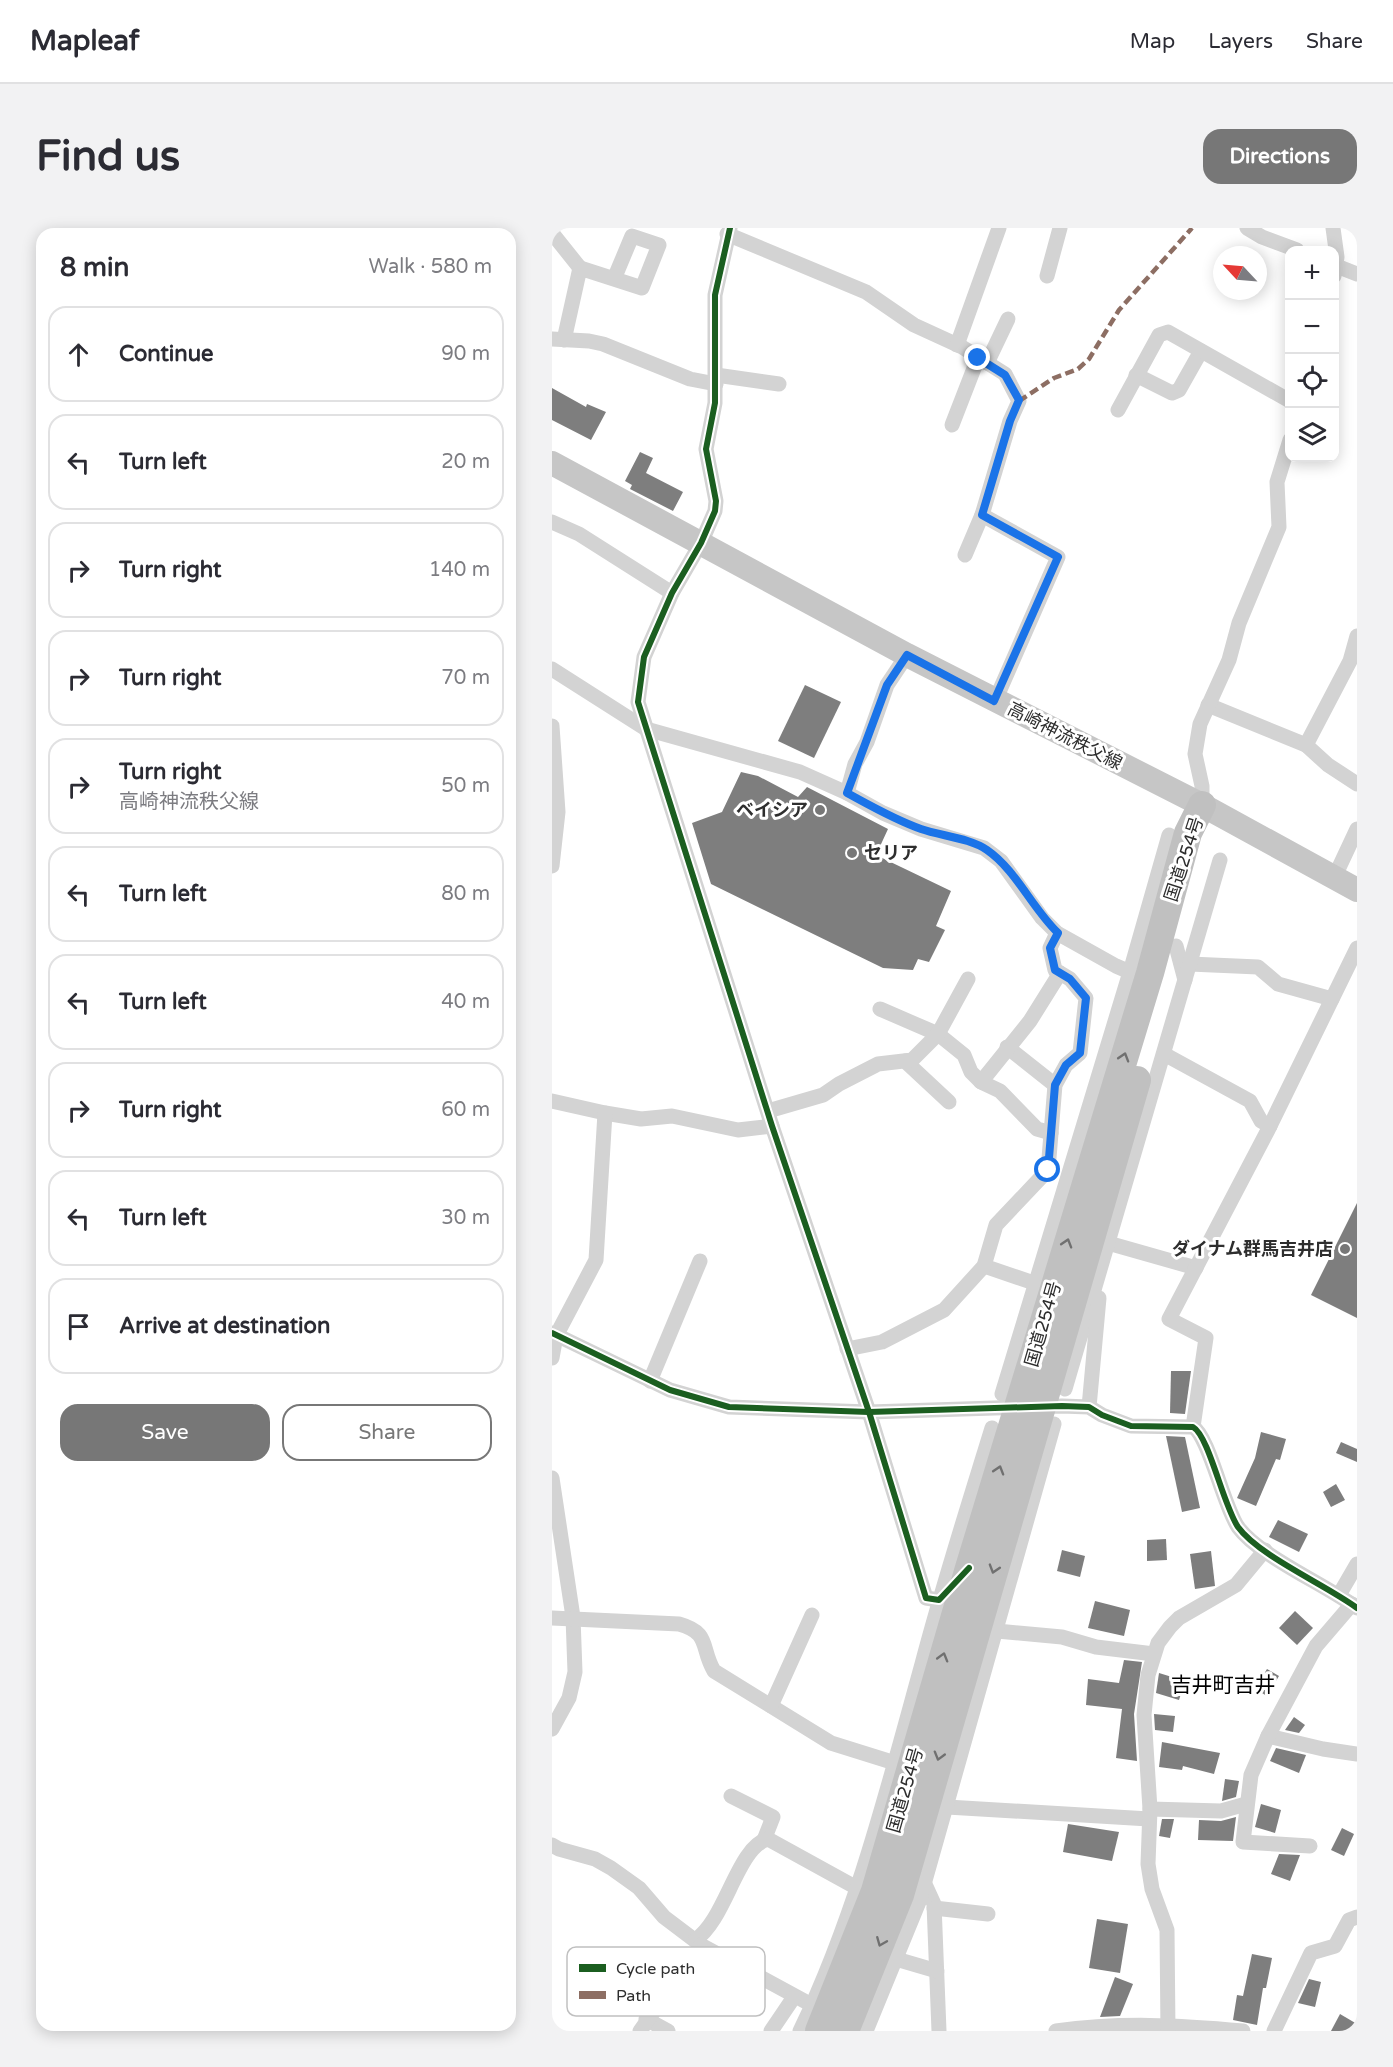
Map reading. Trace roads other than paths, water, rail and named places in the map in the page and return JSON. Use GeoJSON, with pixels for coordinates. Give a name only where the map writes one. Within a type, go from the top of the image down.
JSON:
{"type":"FeatureCollection","features":[{"type":"Feature","properties":{"kind":"highway","name":"国道254号"},"geometry":{"type":"LineString","coordinates":[[846,2024],[864,1920],[879,1880],[969,1568],[1082,1266],[1183,955],[1203,838],[1202,805]]}},
{"type":"Feature","properties":{"kind":"highway","name":"国道254号"},"geometry":{"type":"LineString","coordinates":[[846,2024],[900,1895],[1009,1519],[1042,1323],[1140,972],[1188,833],[1202,805]]}},
{"type":"Feature","properties":{"kind":"highway"},"geometry":{"type":"LineString","coordinates":[[1009,1519],[1020,1551]]}},
{"type":"Feature","properties":{"kind":"main road","name":"高崎神流秩父線"},"geometry":{"type":"LineString","coordinates":[[552,463],[907,655],[1202,805],[1357,890]]}},
{"type":"Feature","properties":{"kind":"street"},"geometry":{"type":"LineString","coordinates":[[957,345],[999,228]]}},
{"type":"Feature","properties":{"kind":"street"},"geometry":{"type":"LineString","coordinates":[[1047,276],[1060,228]]}},
{"type":"Feature","properties":{"kind":"street"},"geometry":{"type":"LineString","coordinates":[[1247,228],[1262,237],[1286,246]]}},
{"type":"Feature","properties":{"kind":"street"},"geometry":{"type":"LineString","coordinates":[[1333,228],[1334,246]]}},
{"type":"Feature","properties":{"kind":"street"},"geometry":{"type":"LineString","coordinates":[[939,1600],[926,1598],[869,1412],[772,1126],[638,702],[644,657],[672,593],[701,543],[715,511],[716,501],[706,449],[715,403],[715,295],[729,231],[866,292],[914,325],[957,345],[1005,375],[1019,400],[1010,421],[982,515],[965,555]]}},
{"type":"Feature","properties":{"kind":"street"},"geometry":{"type":"LineString","coordinates":[[552,233],[580,268],[614,279]]}},
{"type":"Feature","properties":{"kind":"street"},"geometry":{"type":"LineString","coordinates":[[580,268],[558,339],[589,340],[603,344],[690,379],[779,384]]}},
{"type":"Feature","properties":{"kind":"street"},"geometry":{"type":"LineString","coordinates":[[1339,270],[1357,274]]}},
{"type":"Feature","properties":{"kind":"street"},"geometry":{"type":"LineString","coordinates":[[952,425],[983,361],[1008,319]]}},
{"type":"Feature","properties":{"kind":"street"},"geometry":{"type":"LineString","coordinates":[[1118,410],[1159,335],[1168,332],[1285,398]]}},
{"type":"Feature","properties":{"kind":"street"},"geometry":{"type":"LineString","coordinates":[[1136,375],[1172,393],[1179,390],[1201,351]]}},
{"type":"Feature","properties":{"kind":"street"},"geometry":{"type":"LineString","coordinates":[[1202,805],[1195,754],[1200,724],[1229,660],[1239,623],[1279,527],[1277,482],[1285,456]]}},
{"type":"Feature","properties":{"kind":"street"},"geometry":{"type":"LineString","coordinates":[[982,515],[1058,557],[994,701]]}},
{"type":"Feature","properties":{"kind":"street"},"geometry":{"type":"LineString","coordinates":[[552,522],[579,534],[672,593]]}},
{"type":"Feature","properties":{"kind":"street"},"geometry":{"type":"LineString","coordinates":[[1306,744],[1350,662],[1357,636]]}},
{"type":"Feature","properties":{"kind":"street"},"geometry":{"type":"LineString","coordinates":[[847,793],[887,685],[907,655]]}},
{"type":"Feature","properties":{"kind":"street"},"geometry":{"type":"LineString","coordinates":[[552,669],[646,729],[800,772],[912,825],[984,848],[1001,861],[1042,918],[1058,933],[1140,972]]}},
{"type":"Feature","properties":{"kind":"street"},"geometry":{"type":"LineString","coordinates":[[1208,705],[1306,744],[1328,765],[1357,784]]}},
{"type":"Feature","properties":{"kind":"street"},"geometry":{"type":"LineString","coordinates":[[552,726],[558,812],[553,837],[552,866]]}},
{"type":"Feature","properties":{"kind":"street"},"geometry":{"type":"LineString","coordinates":[[1335,876],[1357,829]]}},
{"type":"Feature","properties":{"kind":"street"},"geometry":{"type":"LineString","coordinates":[[800,2031],[846,2024],[896,1959],[919,1902],[1020,1551],[1035,1280],[1140,972],[1168,835]]}},
{"type":"Feature","properties":{"kind":"street"},"geometry":{"type":"LineString","coordinates":[[1065,1389],[1185,982],[1183,955],[1220,860]]}},
{"type":"Feature","properties":{"kind":"street"},"geometry":{"type":"LineString","coordinates":[[847,1348],[882,1342],[944,1310],[984,1266],[996,1225],[1048,1170],[1055,1085],[1066,1065],[1080,1053],[1086,998],[1070,979],[1055,970],[1050,948],[1058,933]]}},
{"type":"Feature","properties":{"kind":"street"},"geometry":{"type":"LineString","coordinates":[[1193,1427],[1206,1338],[1169,1319],[1270,1126],[1357,948]]}},
{"type":"Feature","properties":{"kind":"street"},"geometry":{"type":"LineString","coordinates":[[1183,955],[1185,982]]}},
{"type":"Feature","properties":{"kind":"street"},"geometry":{"type":"LineString","coordinates":[[1183,955],[1258,967],[1278,984],[1332,999]]}},
{"type":"Feature","properties":{"kind":"street"},"geometry":{"type":"LineString","coordinates":[[981,1082],[1030,1021],[1060,973]]}},
{"type":"Feature","properties":{"kind":"street"},"geometry":{"type":"LineString","coordinates":[[768,1111],[824,1095],[839,1084],[879,1064],[912,1059],[938,1034],[968,979]]}},
{"type":"Feature","properties":{"kind":"street"},"geometry":{"type":"LineString","coordinates":[[880,1009],[938,1034],[964,1055],[971,1072],[981,1082],[1000,1091],[1037,1130],[1051,1133]]}},
{"type":"Feature","properties":{"kind":"street"},"geometry":{"type":"LineString","coordinates":[[1007,1047],[1055,1085]]}},
{"type":"Feature","properties":{"kind":"street"},"geometry":{"type":"LineString","coordinates":[[1164,1054],[1250,1101],[1262,1121],[1270,1126]]}},
{"type":"Feature","properties":{"kind":"street"},"geometry":{"type":"LineString","coordinates":[[905,1061],[949,1102]]}},
{"type":"Feature","properties":{"kind":"street"},"geometry":{"type":"LineString","coordinates":[[552,1101],[641,1119],[672,1116],[738,1130],[772,1126]]}},
{"type":"Feature","properties":{"kind":"street"},"geometry":{"type":"LineString","coordinates":[[552,1358],[554,1334],[596,1260],[605,1113]]}},
{"type":"Feature","properties":{"kind":"street"},"geometry":{"type":"LineString","coordinates":[[1082,1266],[1108,1240]]}},
{"type":"Feature","properties":{"kind":"street"},"geometry":{"type":"LineString","coordinates":[[1108,1240],[1196,1268]]}},
{"type":"Feature","properties":{"kind":"street"},"geometry":{"type":"LineString","coordinates":[[650,1381],[700,1261]]}},
{"type":"Feature","properties":{"kind":"street"},"geometry":{"type":"LineString","coordinates":[[984,1266],[1035,1280]]}},
{"type":"Feature","properties":{"kind":"street"},"geometry":{"type":"LineString","coordinates":[[1035,1280],[1042,1323]]}},
{"type":"Feature","properties":{"kind":"street"},"geometry":{"type":"LineString","coordinates":[[1089,1407],[1099,1298],[1091,1296]]}},
{"type":"Feature","properties":{"kind":"street"},"geometry":{"type":"LineString","coordinates":[[554,1334],[650,1381],[691,1397],[729,1407],[869,1412],[1089,1407],[1102,1415],[1131,1426],[1193,1427],[1203,1437],[1232,1518],[1256,1545],[1355,1606],[1316,1646],[1268,1736],[1251,1775],[1243,1842],[1310,1846]]}},
{"type":"Feature","properties":{"kind":"street"},"geometry":{"type":"LineString","coordinates":[[846,2024],[858,1884],[895,1763],[939,1600],[992,1428]]}},
{"type":"Feature","properties":{"kind":"street"},"geometry":{"type":"LineString","coordinates":[[552,1478],[573,1617],[575,1672],[569,1698],[552,1730]]}},
{"type":"Feature","properties":{"kind":"street"},"geometry":{"type":"LineString","coordinates":[[1167,2028],[1168,1937],[1150,1878],[1150,1814],[1144,1715],[1148,1675],[1154,1654],[1164,1634],[1179,1618],[1236,1585],[1265,1550]]}},
{"type":"Feature","properties":{"kind":"street"},"geometry":{"type":"LineString","coordinates":[[1339,1595],[1357,1564]]}},
{"type":"Feature","properties":{"kind":"street"},"geometry":{"type":"LineString","coordinates":[[939,1600],[969,1568]]}},
{"type":"Feature","properties":{"kind":"street"},"geometry":{"type":"LineString","coordinates":[[771,1706],[812,1615]]}},
{"type":"Feature","properties":{"kind":"street"},"geometry":{"type":"LineString","coordinates":[[552,1618],[573,1617],[679,1624],[691,1627],[701,1634],[708,1661],[714,1671],[831,1743],[895,1763]]}},
{"type":"Feature","properties":{"kind":"street"},"geometry":{"type":"LineString","coordinates":[[997,1632],[1062,1637],[1096,1647],[1154,1654]]}},
{"type":"Feature","properties":{"kind":"street"},"geometry":{"type":"LineString","coordinates":[[1268,1736],[1323,1749],[1357,1754]]}},
{"type":"Feature","properties":{"kind":"street"},"geometry":{"type":"LineString","coordinates":[[695,1947],[723,1906],[746,1857],[764,1840],[773,1817],[731,1796]]}},
{"type":"Feature","properties":{"kind":"street"},"geometry":{"type":"LineString","coordinates":[[946,1807],[1150,1814],[1221,1811],[1246,1803]]}},
{"type":"Feature","properties":{"kind":"street"},"geometry":{"type":"LineString","coordinates":[[764,1840],[768,1839],[858,1884]]}},
{"type":"Feature","properties":{"kind":"street"},"geometry":{"type":"LineString","coordinates":[[552,1845],[595,1859],[611,1868],[639,1888],[664,1917],[705,1947]]}},
{"type":"Feature","properties":{"kind":"street"},"geometry":{"type":"LineString","coordinates":[[924,1882],[934,1906],[939,2031]]}},
{"type":"Feature","properties":{"kind":"street"},"geometry":{"type":"LineString","coordinates":[[858,1884],[864,1920]]}},
{"type":"Feature","properties":{"kind":"street"},"geometry":{"type":"LineString","coordinates":[[919,1902],[988,1914]]}},
{"type":"Feature","properties":{"kind":"street"},"geometry":{"type":"LineString","coordinates":[[1274,2031],[1311,1953],[1335,1946],[1349,1920],[1357,1917]]}},
{"type":"Feature","properties":{"kind":"street"},"geometry":{"type":"LineString","coordinates":[[896,1959],[937,1971]]}},
{"type":"Feature","properties":{"kind":"street"},"geometry":{"type":"LineString","coordinates":[[765,1981],[846,2024]]}},
{"type":"Feature","properties":{"kind":"street"},"geometry":{"type":"LineString","coordinates":[[771,2031],[794,1997]]}},
{"type":"Feature","properties":{"kind":"street"},"geometry":{"type":"LineString","coordinates":[[643,2025],[668,2031]]}},
{"type":"Feature","properties":{"kind":"street"},"geometry":{"type":"LineString","coordinates":[[1056,2031],[1087,2027],[1243,2031]]}},
{"type":"Feature","properties":{"kind":"place","name":"ベイシア"},"geometry":{"type":"Point","coordinates":[820,810]}},
{"type":"Feature","properties":{"kind":"place","name":"セリア"},"geometry":{"type":"Point","coordinates":[852,853]}},
{"type":"Feature","properties":{"kind":"place","name":"ダイナム群馬吉井店"},"geometry":{"type":"Point","coordinates":[1345,1249]}},
{"type":"Feature","properties":{"kind":"district","name":"吉井町吉井"},"geometry":{"type":"Point","coordinates":[1223,1685]}}]}
